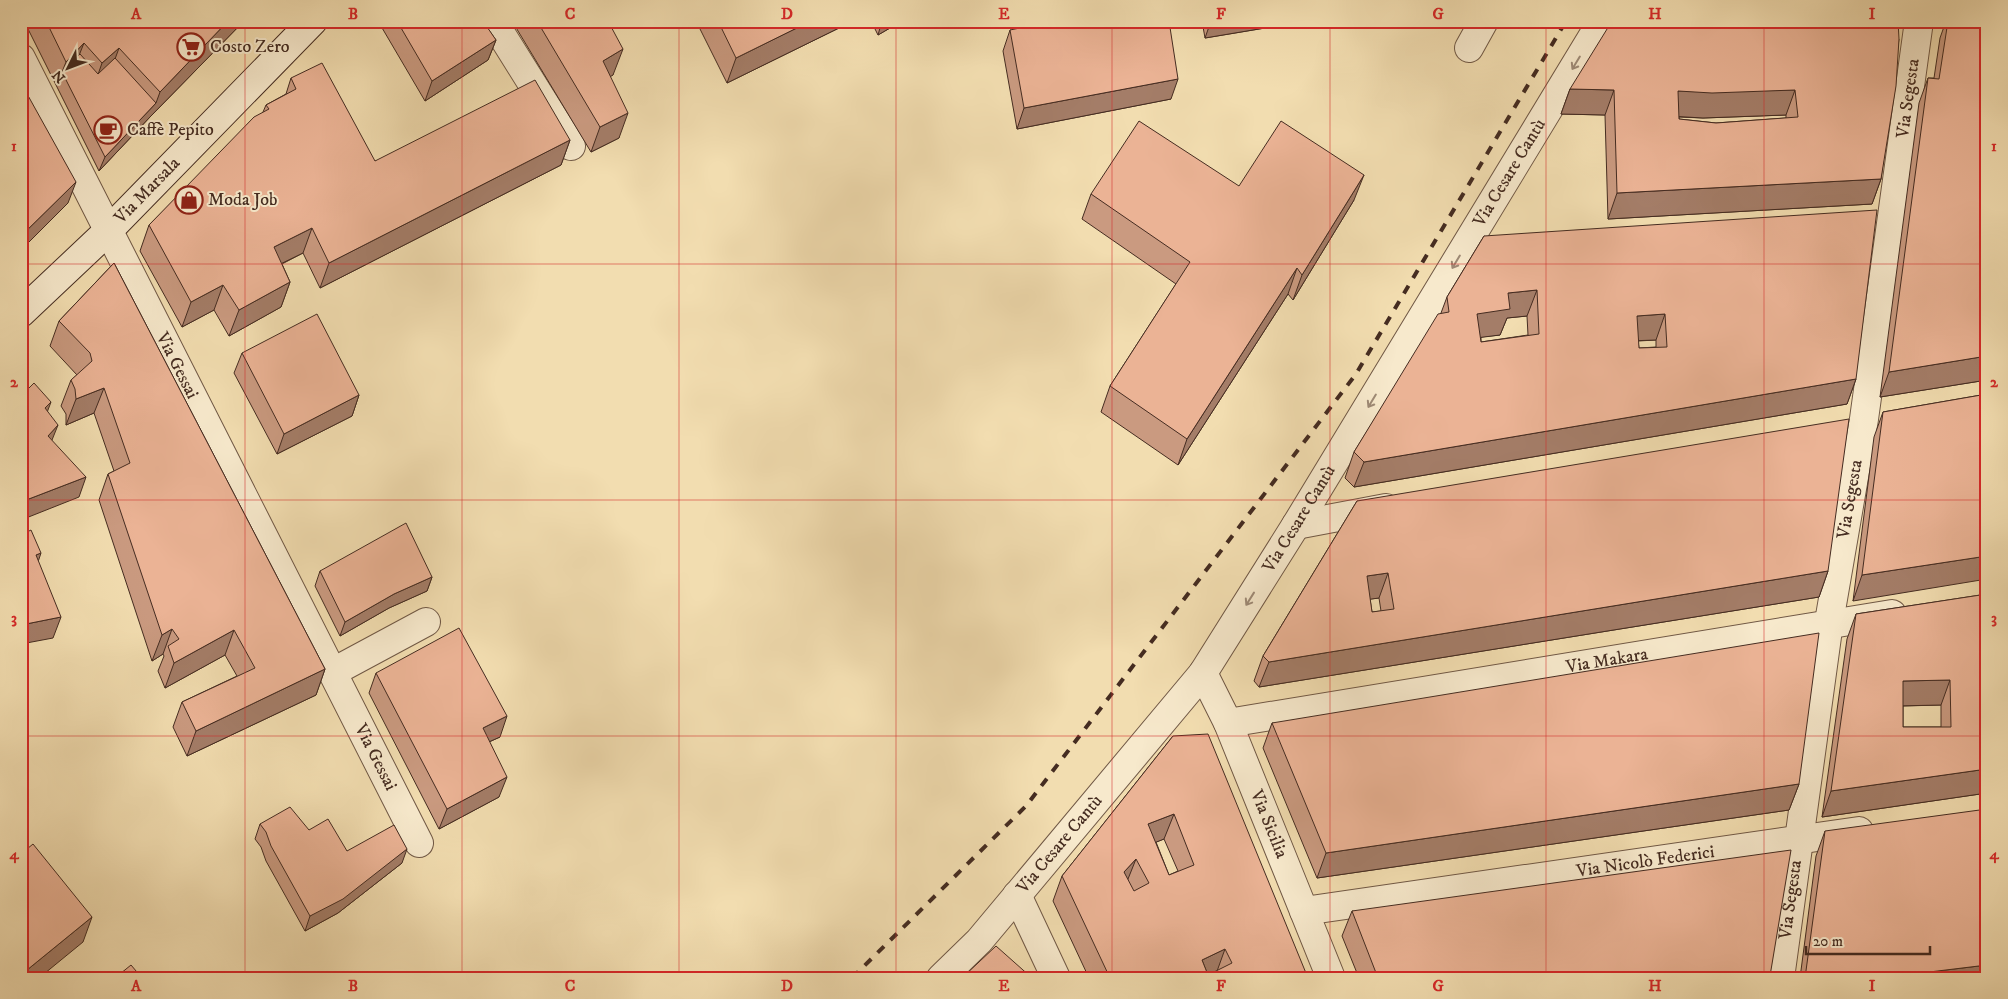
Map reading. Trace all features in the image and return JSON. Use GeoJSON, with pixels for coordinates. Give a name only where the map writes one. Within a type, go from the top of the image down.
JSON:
{"type":"FeatureCollection","features":[{"type":"Feature","properties":{"kind":"street","name":"Via Marsala"},"geometry":{"type":"LineString","coordinates":[[21,313],[110,230],[312,21]]}},
{"type":"Feature","properties":{"kind":"street"},"geometry":{"type":"LineString","coordinates":[[493,21],[571,146]]}},
{"type":"Feature","properties":{"kind":"street"},"geometry":{"type":"LineString","coordinates":[[1469,48],[1484,21]]}},
{"type":"Feature","properties":{"kind":"street","name":"Via Cesare Cantù"},"geometry":{"type":"LineString","coordinates":[[941,978],[979,941],[1203,673],[1296,525],[1602,21]]}},
{"type":"Feature","properties":{"kind":"street","name":"Via Segesta"},"geometry":{"type":"LineString","coordinates":[[1780,978],[1830,622],[1864,418],[1919,21]]}},
{"type":"Feature","properties":{"kind":"street","name":"Via Gessai"},"geometry":{"type":"LineString","coordinates":[[21,58],[110,230],[419,843]]}},
{"type":"Feature","properties":{"kind":"street"},"geometry":{"type":"LineString","coordinates":[[1861,224],[1890,223]]}},
{"type":"Feature","properties":{"kind":"street"},"geometry":{"type":"LineString","coordinates":[[1470,239],[1499,238]]}},
{"type":"Feature","properties":{"kind":"street"},"geometry":{"type":"LineString","coordinates":[[1834,424],[1892,413]]}},
{"type":"Feature","properties":{"kind":"street"},"geometry":{"type":"LineString","coordinates":[[1296,525],[1414,503]]}},
{"type":"Feature","properties":{"kind":"street","name":"Via Makara"},"geometry":{"type":"LineString","coordinates":[[1228,723],[1830,622],[1918,610]]}},
{"type":"Feature","properties":{"kind":"street"},"geometry":{"type":"LineString","coordinates":[[333,672],[426,622]]}},
{"type":"Feature","properties":{"kind":"street","name":"Via Sicilia"},"geometry":{"type":"LineString","coordinates":[[1203,673],[1228,723],[1331,978]]}},
{"type":"Feature","properties":{"kind":"street","name":"Via Nicolò Federici"},"geometry":{"type":"LineString","coordinates":[[1304,911],[1888,827]]}},
{"type":"Feature","properties":{"kind":"street"},"geometry":{"type":"LineString","coordinates":[[1017,895],[1056,978]]}},
{"type":"Feature","properties":{"kind":"building"},"geometry":{"type":"Polygon","coordinates":[[[46,21],[228,21],[160,92],[119,48],[102,63],[84,43],[66,62],[46,21]]]}},
{"type":"Feature","properties":{"kind":"building"},"geometry":{"type":"Polygon","coordinates":[[[397,21],[483,21],[496,40],[432,81],[397,21]]]}},
{"type":"Feature","properties":{"kind":"building"},"geometry":{"type":"Polygon","coordinates":[[[537,21],[608,21],[623,49],[603,61],[628,113],[600,127],[537,21]]]}},
{"type":"Feature","properties":{"kind":"building"},"geometry":{"type":"Polygon","coordinates":[[[718,21],[811,21],[736,58],[718,21]]]}},
{"type":"Feature","properties":{"kind":"building"},"geometry":{"type":"Polygon","coordinates":[[[1054,21],[1169,21],[1178,79],[1024,108],[1010,30],[1054,21]]]}},
{"type":"Feature","properties":{"kind":"building"},"geometry":{"type":"Polygon","coordinates":[[[1612,21],[1898,21],[1899,39],[1896,86],[1881,179],[1617,193],[1614,90],[1570,89],[1612,21]],[[1795,90],[1712,93],[1678,91],[1679,119],[1716,123],[1798,117],[1795,90]]]}},
{"type":"Feature","properties":{"kind":"building"},"geometry":{"type":"Polygon","coordinates":[[[1948,21],[1987,21],[1987,356],[1889,372],[1928,78],[1939,79],[1948,21]]]}},
{"type":"Feature","properties":{"kind":"building","name":"Caffè Pepito"},"geometry":{"type":"Polygon","coordinates":[[[80,54],[98,74],[115,58],[156,103],[105,157],[62,72],[80,54]]]}},
{"type":"Feature","properties":{"kind":"building"},"geometry":{"type":"Polygon","coordinates":[[[322,63],[375,161],[535,80],[570,140],[329,263],[312,228],[274,247],[290,282],[239,310],[223,285],[191,302],[149,225],[254,117],[269,109],[266,105],[296,89],[291,78],[322,63]]]}},
{"type":"Feature","properties":{"kind":"building"},"geometry":{"type":"Polygon","coordinates":[[[21,83],[76,182],[21,236],[21,83]]]}},
{"type":"Feature","properties":{"kind":"building"},"geometry":{"type":"Polygon","coordinates":[[[1139,121],[1239,186],[1281,121],[1364,175],[1302,275],[1297,268],[1187,439],[1110,386],[1190,262],[1091,194],[1139,121]]]}},
{"type":"Feature","properties":{"kind":"building"},"geometry":{"type":"Polygon","coordinates":[[[1877,210],[1856,379],[1364,462],[1354,452],[1438,314],[1449,312],[1447,297],[1484,236],[1877,210]],[[1537,290],[1508,293],[1510,309],[1477,314],[1481,342],[1539,334],[1537,290]],[[1665,314],[1637,316],[1639,348],[1667,347],[1665,314]]]}},
{"type":"Feature","properties":{"kind":"building"},"geometry":{"type":"Polygon","coordinates":[[[114,263],[325,669],[196,731],[182,702],[255,668],[234,630],[174,663],[168,646],[179,639],[172,629],[162,635],[108,474],[130,463],[104,388],[76,399],[75,389],[71,380],[92,361],[90,353],[59,321],[114,263]]]}},
{"type":"Feature","properties":{"kind":"building"},"geometry":{"type":"Polygon","coordinates":[[[317,314],[359,395],[284,434],[242,353],[317,314]]]}},
{"type":"Feature","properties":{"kind":"building"},"geometry":{"type":"Polygon","coordinates":[[[34,383],[51,402],[45,408],[58,425],[48,436],[86,477],[21,502],[21,396],[34,383]]]}},
{"type":"Feature","properties":{"kind":"building"},"geometry":{"type":"Polygon","coordinates":[[[1987,394],[1987,556],[1862,575],[1883,412],[1987,394]]]}},
{"type":"Feature","properties":{"kind":"building"},"geometry":{"type":"Polygon","coordinates":[[[1849,419],[1828,571],[1269,662],[1263,656],[1357,501],[1849,419]],[[1388,573],[1367,576],[1372,612],[1394,609],[1388,573]]]}},
{"type":"Feature","properties":{"kind":"building"},"geometry":{"type":"Polygon","coordinates":[[[406,523],[432,577],[394,594],[345,622],[320,571],[406,523]]]}},
{"type":"Feature","properties":{"kind":"building"},"geometry":{"type":"Polygon","coordinates":[[[21,525],[25,533],[31,530],[41,553],[36,555],[61,617],[21,625],[21,525]]]}},
{"type":"Feature","properties":{"kind":"building"},"geometry":{"type":"Polygon","coordinates":[[[1987,594],[1987,769],[1831,791],[1856,614],[1987,594]],[[1950,680],[1903,681],[1903,727],[1951,727],[1950,680]]]}},
{"type":"Feature","properties":{"kind":"building"},"geometry":{"type":"Polygon","coordinates":[[[459,628],[507,716],[483,728],[507,777],[447,809],[376,673],[459,628]]]}},
{"type":"Feature","properties":{"kind":"building"},"geometry":{"type":"Polygon","coordinates":[[[1819,633],[1799,784],[1326,853],[1272,723],[1819,633]]]}},
{"type":"Feature","properties":{"kind":"building"},"geometry":{"type":"Polygon","coordinates":[[[1208,734],[1308,978],[1110,978],[1062,876],[1173,736],[1208,734]],[[1174,814],[1148,824],[1169,875],[1194,865],[1174,814]],[[1136,859],[1124,872],[1134,891],[1149,883],[1136,859]],[[1225,949],[1202,960],[1208,975],[1232,963],[1225,949]]]}},
{"type":"Feature","properties":{"kind":"building"},"geometry":{"type":"Polygon","coordinates":[[[290,807],[309,830],[328,819],[347,851],[394,825],[407,849],[343,899],[310,916],[260,824],[290,807]]]}},
{"type":"Feature","properties":{"kind":"building"},"geometry":{"type":"Polygon","coordinates":[[[1987,809],[1987,965],[1880,978],[1805,978],[1825,831],[1987,809]]]}},
{"type":"Feature","properties":{"kind":"building"},"geometry":{"type":"Polygon","coordinates":[[[33,844],[92,917],[27,970],[33,978],[21,978],[21,854],[33,844]]]}},
{"type":"Feature","properties":{"kind":"building"},"geometry":{"type":"Polygon","coordinates":[[[1791,850],[1770,976],[1760,978],[1378,978],[1352,911],[1791,850]]]}},
{"type":"Feature","properties":{"kind":"building"},"geometry":{"type":"Polygon","coordinates":[[[996,946],[1032,978],[962,978],[996,946]]]}},
{"type":"Feature","properties":{"kind":"building"},"geometry":{"type":"Polygon","coordinates":[[[131,965],[142,978],[115,978],[131,965]]]}},
{"type":"Feature","properties":{"kind":"railway"},"geometry":{"type":"LineString","coordinates":[[852,978],[1026,806],[1356,374],[1566,21]]}},
{"type":"Feature","properties":{"kind":"place","name":"Costo Zero"},"geometry":{"type":"Point","coordinates":[191,47]}},
{"type":"Feature","properties":{"kind":"place","name":"Caffè Pepito"},"geometry":{"type":"Point","coordinates":[108,130]}},
{"type":"Feature","properties":{"kind":"place","name":"Moda Job"},"geometry":{"type":"Point","coordinates":[189,200]}}]}
